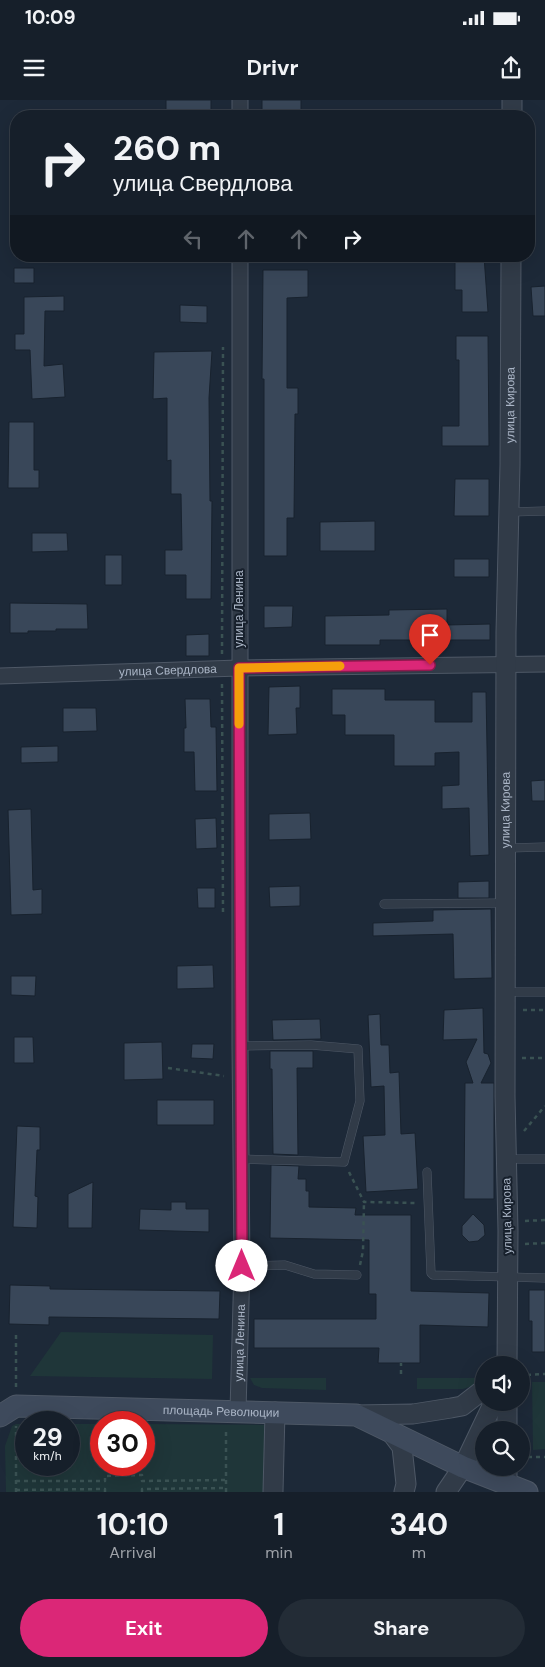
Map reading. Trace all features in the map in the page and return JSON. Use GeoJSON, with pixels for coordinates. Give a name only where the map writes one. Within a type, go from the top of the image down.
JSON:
{"type":"FeatureCollection","features":[{"type":"Feature","properties":{"kind":"main road","name":"площадь Революции"},"geometry":{"type":"LineString","coordinates":[[8,1420],[16,1406],[232,1418],[275,1412],[356,1415],[463,1467],[514,1481]]}},
{"type":"Feature","properties":{"kind":"street","name":"улица Ленина"},"geometry":{"type":"LineString","coordinates":[[232,1418],[242,1266],[239,668],[240,262]]}},
{"type":"Feature","properties":{"kind":"street","name":"улица Кирова"},"geometry":{"type":"LineString","coordinates":[[507,1356],[506,903],[511,262]]}},
{"type":"Feature","properties":{"kind":"street","name":"улица Свердлова"},"geometry":{"type":"LineString","coordinates":[[0,676],[239,668],[545,664]]}},
{"type":"Feature","properties":{"kind":"street"},"geometry":{"type":"LineString","coordinates":[[501,1356],[507,1338]]}},
{"type":"Feature","properties":{"kind":"street","name":"площадь Революции"},"geometry":{"type":"LineString","coordinates":[[356,1415],[413,1414],[462,1406],[475,1397]]}},
{"type":"Feature","properties":{"kind":"street"},"geometry":{"type":"LineString","coordinates":[[446,1492],[463,1467],[490,1411]]}},
{"type":"Feature","properties":{"kind":"street"},"geometry":{"type":"LineString","coordinates":[[273,1492],[275,1412]]}},
{"type":"Feature","properties":{"kind":"street"},"geometry":{"type":"LineString","coordinates":[[390,1431],[402,1447],[406,1484],[404,1492]]}},
{"type":"Feature","properties":{"kind":"lane"},"geometry":{"type":"LineString","coordinates":[[509,512],[545,512]]}},
{"type":"Feature","properties":{"kind":"lane"},"geometry":{"type":"LineString","coordinates":[[507,848],[545,847]]}},
{"type":"Feature","properties":{"kind":"lane"},"geometry":{"type":"LineString","coordinates":[[384,904],[506,903]]}},
{"type":"Feature","properties":{"kind":"lane"},"geometry":{"type":"LineString","coordinates":[[506,992],[545,992]]}},
{"type":"Feature","properties":{"kind":"lane"},"geometry":{"type":"LineString","coordinates":[[240,1046],[311,1045],[358,1049],[360,1101],[344,1162],[241,1159]]}},
{"type":"Feature","properties":{"kind":"lane"},"geometry":{"type":"LineString","coordinates":[[506,1159],[545,1159]]}},
{"type":"Feature","properties":{"kind":"lane"},"geometry":{"type":"LineString","coordinates":[[427,1172],[431,1273],[433,1275],[545,1278]]}},
{"type":"Feature","properties":{"kind":"lane"},"geometry":{"type":"LineString","coordinates":[[242,1266],[285,1265],[314,1274],[357,1275]]}},
{"type":"Feature","properties":{"kind":"path"},"geometry":{"type":"LineString","coordinates":[[222,658],[223,344]]}},
{"type":"Feature","properties":{"kind":"path"},"geometry":{"type":"LineString","coordinates":[[522,1010],[545,1010]]}},
{"type":"Feature","properties":{"kind":"path"},"geometry":{"type":"LineString","coordinates":[[522,1058],[545,1058]]}},
{"type":"Feature","properties":{"kind":"path"},"geometry":{"type":"LineString","coordinates":[[168,1068],[224,1076]]}},
{"type":"Feature","properties":{"kind":"path"},"geometry":{"type":"LineString","coordinates":[[523,1132],[545,1106]]}},
{"type":"Feature","properties":{"kind":"path"},"geometry":{"type":"LineString","coordinates":[[344,1162],[364,1202],[363,1251],[357,1275]]}},
{"type":"Feature","properties":{"kind":"path"},"geometry":{"type":"LineString","coordinates":[[364,1202],[428,1203]]}},
{"type":"Feature","properties":{"kind":"path"},"geometry":{"type":"LineString","coordinates":[[525,1221],[545,1220]]}},
{"type":"Feature","properties":{"kind":"path"},"geometry":{"type":"LineString","coordinates":[[525,1244],[545,1244]]}},
{"type":"Feature","properties":{"kind":"path"},"geometry":{"type":"LineString","coordinates":[[16,1333],[16,1387]]}},
{"type":"Feature","properties":{"kind":"path"},"geometry":{"type":"LineString","coordinates":[[401,1363],[401,1374]]}},
{"type":"Feature","properties":{"kind":"path"},"geometry":{"type":"LineString","coordinates":[[530,1375],[545,1374]]}},
{"type":"Feature","properties":{"kind":"path"},"geometry":{"type":"LineString","coordinates":[[142,1492],[142,1489],[226,1490],[232,1418]]}},
{"type":"Feature","properties":{"kind":"path"},"geometry":{"type":"LineString","coordinates":[[8,1420],[16,1491],[105,1489],[105,1492]]}},
{"type":"Feature","properties":{"kind":"path"},"geometry":{"type":"LineString","coordinates":[[530,1457],[545,1457]]}},
{"type":"Feature","properties":{"kind":"path"},"geometry":{"type":"LineString","coordinates":[[16,1482],[105,1481],[105,1476],[132,1475],[142,1475],[142,1481],[226,1480]]}},
{"type":"Feature","properties":{"kind":"green space"},"geometry":{"type":"Polygon","coordinates":[[[61,1332],[213,1335],[212,1379],[30,1376],[61,1332]]]}},
{"type":"Feature","properties":{"kind":"green space"},"geometry":{"type":"Polygon","coordinates":[[[250,1378],[326,1378],[326,1390],[262,1388],[254,1385],[250,1378]]]}},
{"type":"Feature","properties":{"kind":"green space"},"geometry":{"type":"Polygon","coordinates":[[[417,1378],[475,1378],[475,1385],[463,1389],[417,1389],[417,1378]]]}},
{"type":"Feature","properties":{"kind":"green space"},"geometry":{"type":"Polygon","coordinates":[[[532,1382],[545,1382],[545,1449],[533,1450],[532,1382]]]}},
{"type":"Feature","properties":{"kind":"green space"},"geometry":{"type":"Polygon","coordinates":[[[15,1424],[15,1476],[80,1476],[80,1424],[90,1424],[90,1476],[155,1476],[155,1424],[273,1425],[271,1492],[6,1492],[5,1446],[12,1426],[15,1424]]]}},
{"type":"Feature","properties":{"kind":"building"},"geometry":{"type":"Polygon","coordinates":[[[166,100],[211,100],[211,110],[166,110],[166,100]]]}},
{"type":"Feature","properties":{"kind":"building"},"geometry":{"type":"Polygon","coordinates":[[[262,100],[301,100],[301,110],[262,110],[262,100]]]}},
{"type":"Feature","properties":{"kind":"building"},"geometry":{"type":"Polygon","coordinates":[[[455,262],[484,262],[488,312],[462,312],[462,290],[455,290],[455,262]]]}},
{"type":"Feature","properties":{"kind":"building"},"geometry":{"type":"Polygon","coordinates":[[[14,268],[34,268],[34,283],[14,283],[14,268]]]}},
{"type":"Feature","properties":{"kind":"building"},"geometry":{"type":"Polygon","coordinates":[[[263,270],[308,270],[308,297],[287,298],[287,388],[298,388],[298,414],[295,414],[294,518],[287,518],[287,556],[264,556],[263,270]]]}},
{"type":"Feature","properties":{"kind":"building"},"geometry":{"type":"Polygon","coordinates":[[[545,286],[545,316],[533,316],[531,287],[545,286]]]}},
{"type":"Feature","properties":{"kind":"building"},"geometry":{"type":"Polygon","coordinates":[[[64,296],[64,311],[45,311],[44,366],[63,364],[65,397],[32,399],[30,350],[15,350],[15,334],[24,334],[24,297],[64,296]]]}},
{"type":"Feature","properties":{"kind":"building"},"geometry":{"type":"Polygon","coordinates":[[[180,305],[207,306],[207,323],[180,322],[180,305]]]}},
{"type":"Feature","properties":{"kind":"building"},"geometry":{"type":"Polygon","coordinates":[[[456,336],[488,336],[489,446],[442,446],[442,426],[459,426],[459,360],[456,360],[456,336]]]}},
{"type":"Feature","properties":{"kind":"building"},"geometry":{"type":"Polygon","coordinates":[[[212,351],[209,398],[210,501],[212,501],[211,599],[186,599],[186,575],[165,575],[165,550],[182,550],[181,494],[171,494],[171,460],[167,461],[167,398],[153,399],[154,352],[212,351]]]}},
{"type":"Feature","properties":{"kind":"building"},"geometry":{"type":"Polygon","coordinates":[[[9,422],[34,422],[34,470],[39,470],[39,488],[8,488],[9,422]]]}},
{"type":"Feature","properties":{"kind":"building"},"geometry":{"type":"Polygon","coordinates":[[[455,479],[489,479],[489,516],[454,516],[455,479]]]}},
{"type":"Feature","properties":{"kind":"building"},"geometry":{"type":"Polygon","coordinates":[[[375,521],[375,551],[320,551],[320,522],[375,521]]]}},
{"type":"Feature","properties":{"kind":"building"},"geometry":{"type":"Polygon","coordinates":[[[32,533],[67,533],[68,551],[32,552],[32,533]]]}},
{"type":"Feature","properties":{"kind":"building"},"geometry":{"type":"Polygon","coordinates":[[[105,555],[122,555],[122,585],[105,585],[105,555]]]}},
{"type":"Feature","properties":{"kind":"building"},"geometry":{"type":"Polygon","coordinates":[[[454,559],[489,559],[489,577],[454,577],[454,559]]]}},
{"type":"Feature","properties":{"kind":"building"},"geometry":{"type":"Polygon","coordinates":[[[10,603],[87,604],[88,629],[56,629],[56,631],[10,633],[10,603]]]}},
{"type":"Feature","properties":{"kind":"building"},"geometry":{"type":"Polygon","coordinates":[[[264,606],[293,606],[292,627],[264,628],[264,606]]]}},
{"type":"Feature","properties":{"kind":"building"},"geometry":{"type":"Polygon","coordinates":[[[447,609],[447,625],[490,624],[490,640],[380,640],[380,645],[325,645],[325,616],[389,615],[389,610],[447,609]]]}},
{"type":"Feature","properties":{"kind":"building"},"geometry":{"type":"Polygon","coordinates":[[[209,634],[209,656],[186,656],[186,635],[209,634]]]}},
{"type":"Feature","properties":{"kind":"building"},"geometry":{"type":"Polygon","coordinates":[[[300,686],[300,708],[296,708],[297,734],[268,735],[269,687],[300,686]]]}},
{"type":"Feature","properties":{"kind":"building"},"geometry":{"type":"Polygon","coordinates":[[[332,689],[385,689],[385,700],[435,700],[435,722],[472,722],[472,692],[486,692],[489,855],[470,856],[469,808],[442,809],[442,786],[459,785],[459,752],[435,753],[435,766],[394,766],[394,735],[345,735],[345,715],[332,715],[332,689]]]}},
{"type":"Feature","properties":{"kind":"building"},"geometry":{"type":"Polygon","coordinates":[[[185,699],[210,699],[211,727],[216,727],[217,791],[195,791],[194,752],[184,752],[184,728],[186,728],[185,699]]]}},
{"type":"Feature","properties":{"kind":"building"},"geometry":{"type":"Polygon","coordinates":[[[63,708],[96,708],[97,731],[63,732],[63,708]]]}},
{"type":"Feature","properties":{"kind":"building"},"geometry":{"type":"Polygon","coordinates":[[[58,746],[58,762],[21,763],[21,747],[58,746]]]}},
{"type":"Feature","properties":{"kind":"building"},"geometry":{"type":"Polygon","coordinates":[[[545,780],[545,801],[532,801],[531,781],[545,780]]]}},
{"type":"Feature","properties":{"kind":"building"},"geometry":{"type":"Polygon","coordinates":[[[31,809],[33,890],[42,889],[42,914],[11,915],[8,810],[31,809]]]}},
{"type":"Feature","properties":{"kind":"building"},"geometry":{"type":"Polygon","coordinates":[[[310,813],[311,839],[269,840],[269,814],[310,813]]]}},
{"type":"Feature","properties":{"kind":"building"},"geometry":{"type":"Polygon","coordinates":[[[216,818],[217,848],[196,849],[195,819],[216,818]]]}},
{"type":"Feature","properties":{"kind":"building"},"geometry":{"type":"Polygon","coordinates":[[[489,881],[489,898],[458,898],[458,882],[489,881]]]}},
{"type":"Feature","properties":{"kind":"building"},"geometry":{"type":"Polygon","coordinates":[[[300,886],[300,906],[270,907],[269,887],[300,886]]]}},
{"type":"Feature","properties":{"kind":"building"},"geometry":{"type":"Polygon","coordinates":[[[197,888],[215,888],[215,908],[198,908],[197,888]]]}},
{"type":"Feature","properties":{"kind":"building"},"geometry":{"type":"Polygon","coordinates":[[[491,909],[492,978],[454,979],[453,934],[373,936],[373,923],[433,921],[433,910],[491,909]]]}},
{"type":"Feature","properties":{"kind":"building"},"geometry":{"type":"Polygon","coordinates":[[[213,965],[214,988],[177,989],[177,966],[213,965]]]}},
{"type":"Feature","properties":{"kind":"building"},"geometry":{"type":"Polygon","coordinates":[[[11,976],[36,976],[35,996],[11,995],[11,976]]]}},
{"type":"Feature","properties":{"kind":"building"},"geometry":{"type":"Polygon","coordinates":[[[483,1008],[484,1053],[488,1054],[491,1063],[481,1083],[494,1083],[494,1199],[464,1199],[465,1083],[473,1083],[466,1062],[477,1039],[443,1040],[444,1010],[483,1008]]]}},
{"type":"Feature","properties":{"kind":"building"},"geometry":{"type":"Polygon","coordinates":[[[380,1014],[381,1045],[389,1045],[390,1073],[399,1072],[401,1134],[415,1133],[418,1189],[366,1192],[363,1136],[385,1135],[384,1086],[371,1087],[368,1015],[380,1014]]]}},
{"type":"Feature","properties":{"kind":"building"},"geometry":{"type":"Polygon","coordinates":[[[320,1019],[321,1039],[273,1040],[272,1020],[320,1019]]]}},
{"type":"Feature","properties":{"kind":"building"},"geometry":{"type":"Polygon","coordinates":[[[14,1037],[33,1037],[34,1063],[14,1063],[14,1037]]]}},
{"type":"Feature","properties":{"kind":"building"},"geometry":{"type":"Polygon","coordinates":[[[162,1042],[163,1079],[124,1080],[124,1043],[162,1042]]]}},
{"type":"Feature","properties":{"kind":"building"},"geometry":{"type":"Polygon","coordinates":[[[192,1044],[214,1044],[213,1059],[191,1058],[192,1044]]]}},
{"type":"Feature","properties":{"kind":"building"},"geometry":{"type":"Polygon","coordinates":[[[270,1051],[313,1051],[313,1068],[297,1068],[298,1155],[273,1154],[270,1051]]]}},
{"type":"Feature","properties":{"kind":"building"},"geometry":{"type":"Polygon","coordinates":[[[157,1100],[214,1100],[214,1125],[157,1125],[157,1100]]]}},
{"type":"Feature","properties":{"kind":"building"},"geometry":{"type":"Polygon","coordinates":[[[17,1126],[40,1127],[40,1150],[37,1150],[35,1196],[38,1197],[37,1228],[13,1227],[17,1126]]]}},
{"type":"Feature","properties":{"kind":"building"},"geometry":{"type":"Polygon","coordinates":[[[271,1165],[299,1166],[298,1179],[306,1179],[306,1191],[309,1191],[309,1207],[356,1208],[355,1215],[411,1215],[411,1291],[489,1293],[488,1327],[420,1325],[420,1363],[378,1363],[379,1348],[254,1348],[254,1319],[376,1319],[376,1294],[369,1294],[369,1240],[270,1238],[271,1165]]]}},
{"type":"Feature","properties":{"kind":"building"},"geometry":{"type":"Polygon","coordinates":[[[93,1182],[92,1228],[68,1228],[68,1194],[93,1182]]]}},
{"type":"Feature","properties":{"kind":"building"},"geometry":{"type":"Polygon","coordinates":[[[171,1202],[186,1202],[186,1209],[209,1209],[209,1232],[139,1230],[140,1209],[171,1210],[171,1202]]]}},
{"type":"Feature","properties":{"kind":"building"},"geometry":{"type":"Polygon","coordinates":[[[473,1214],[484,1225],[485,1235],[478,1241],[469,1242],[462,1235],[462,1226],[473,1214]]]}},
{"type":"Feature","properties":{"kind":"building"},"geometry":{"type":"Polygon","coordinates":[[[10,1285],[50,1286],[50,1289],[220,1291],[219,1319],[49,1317],[49,1325],[9,1324],[10,1285]]]}},
{"type":"Feature","properties":{"kind":"building"},"geometry":{"type":"Polygon","coordinates":[[[529,1290],[545,1290],[545,1352],[532,1352],[529,1290]]]}},
{"type":"Feature","properties":{"kind":"slow traffic"},"geometry":{"type":"LineString","coordinates":[[239,724],[239,668],[340,666]]}},
{"type":"Feature","properties":{"kind":"route"},"geometry":{"type":"LineString","coordinates":[[242,1266],[239,668],[430,665]]}}]}
